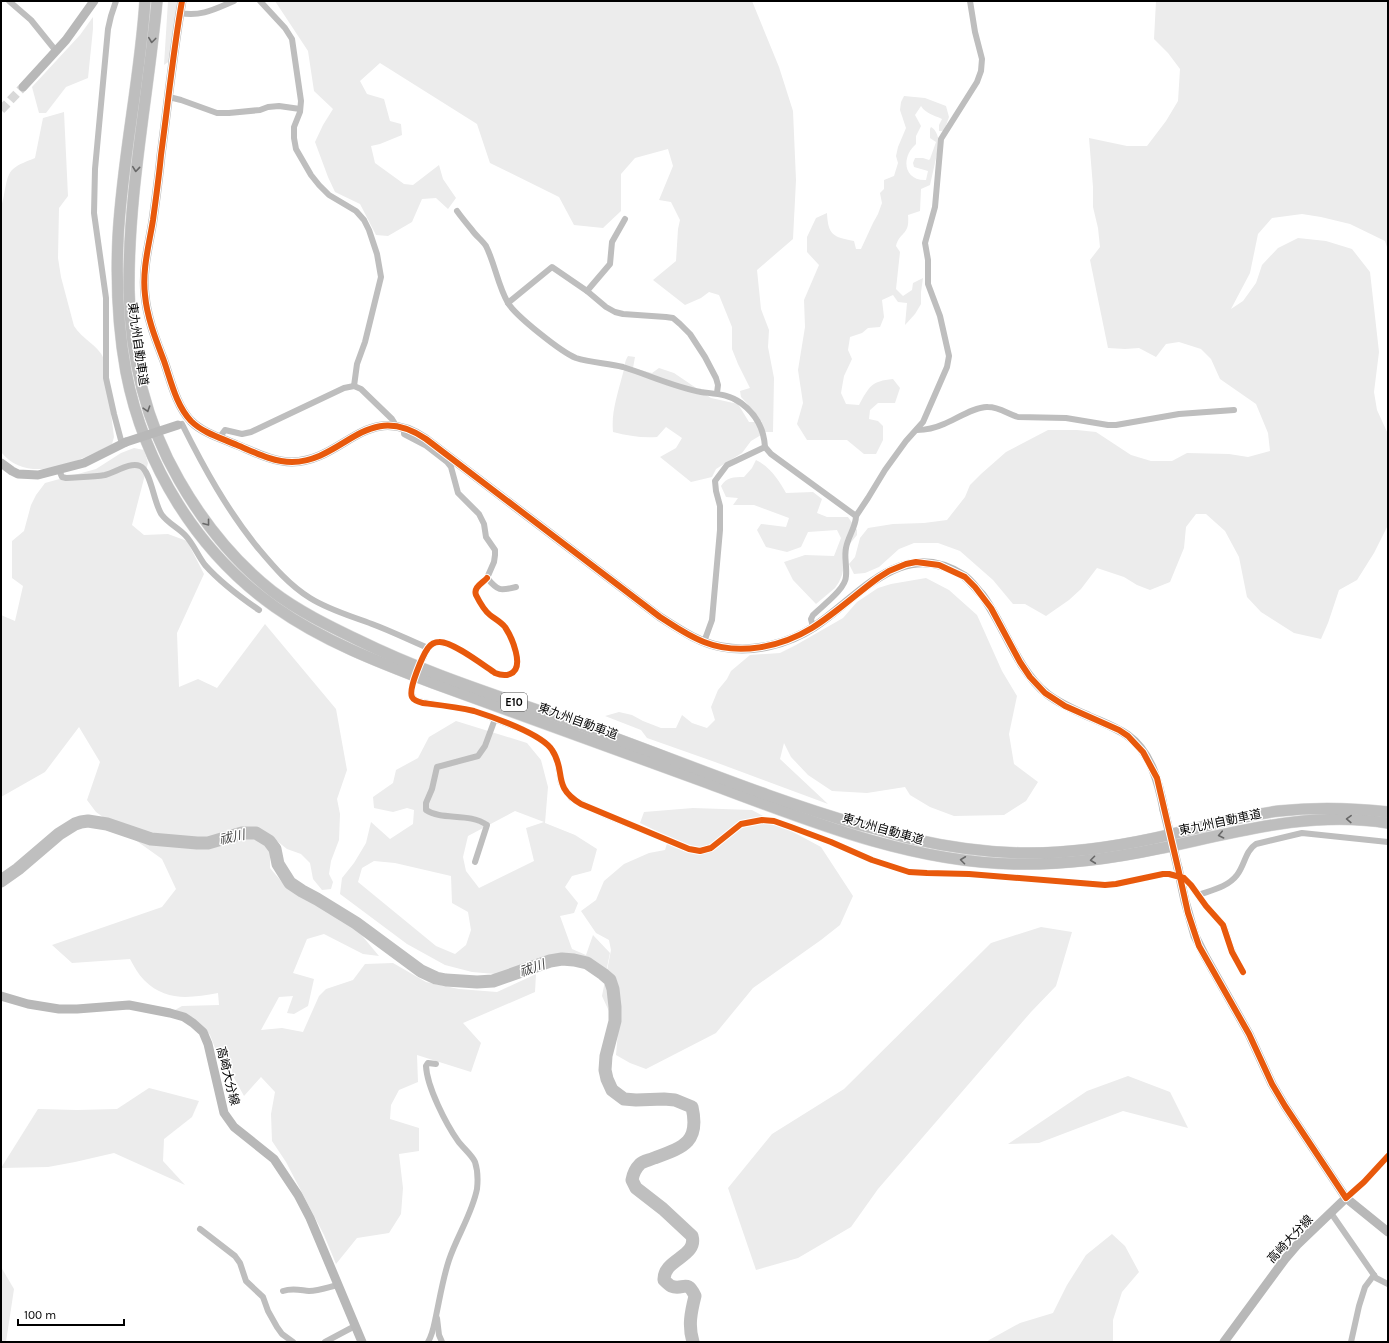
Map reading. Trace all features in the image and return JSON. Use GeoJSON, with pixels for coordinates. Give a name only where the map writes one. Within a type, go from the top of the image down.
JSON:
{"type":"FeatureCollection","features":[{"type":"Feature","properties":{"kind":"highway","name":"東九州自動車道"},"geometry":{"type":"LineString","coordinates":[[145,1],[118,236],[117,289],[120,329],[126,372],[138,420],[154,459],[172,494],[188,519],[226,565],[246,584],[275,607],[336,643],[386,665],[433,683],[817,823],[908,850],[944,858],[1012,864],[1071,862],[1155,849],[1278,823],[1325,819],[1354,819],[1388,823]]}},
{"type":"Feature","properties":{"kind":"highway","name":"東九州自動車道"},"geometry":{"type":"LineString","coordinates":[[157,1],[136,169],[130,232],[129,291],[132,328],[138,368],[146,405],[158,439],[170,465],[198,511],[222,542],[273,592],[305,613],[389,656],[429,672],[601,732],[763,794],[838,818],[912,839],[948,846],[995,852],[1026,853],[1072,850],[1151,839],[1207,825],[1278,811],[1353,808],[1388,812]]}},
{"type":"Feature","properties":{"kind":"street"},"geometry":{"type":"LineString","coordinates":[[9,1],[31,20],[56,51]]}},
{"type":"Feature","properties":{"kind":"street"},"geometry":{"type":"LineString","coordinates":[[23,87],[76,27],[94,1]]}},
{"type":"Feature","properties":{"kind":"street"},"geometry":{"type":"LineString","coordinates":[[116,1],[108,29],[96,156],[94,204],[96,231],[106,298],[106,378],[114,414],[124,443]]}},
{"type":"Feature","properties":{"kind":"street"},"geometry":{"type":"LineString","coordinates":[[182,1],[156,199],[145,268],[145,294],[150,322],[173,387],[181,407],[191,420],[201,428],[219,438],[274,460],[296,462],[320,455],[368,429],[385,426],[413,431],[426,439],[660,617],[682,631],[704,642],[722,647],[761,647],[783,641],[813,627],[862,589],[889,571],[906,564],[916,562],[939,565],[953,570],[965,577],[975,587],[991,608],[1020,662],[1030,677],[1045,693],[1065,706],[1119,730],[1136,743],[1143,752],[1157,778],[1191,924],[1199,946],[1249,1034],[1272,1084],[1285,1106],[1346,1198],[1388,1232]]}},
{"type":"Feature","properties":{"kind":"street"},"geometry":{"type":"LineString","coordinates":[[180,13],[190,15],[203,13],[234,1]]}},
{"type":"Feature","properties":{"kind":"street"},"geometry":{"type":"LineString","coordinates":[[260,1],[285,28],[292,39],[301,101],[294,127],[296,149],[311,175],[319,185],[329,195],[356,211],[364,220],[369,230],[378,260],[380,282],[365,342],[357,364],[354,386]]}},
{"type":"Feature","properties":{"kind":"street"},"geometry":{"type":"LineString","coordinates":[[813,627],[811,619],[813,615],[844,584],[846,577],[846,548],[856,523],[856,516],[884,470],[906,441],[923,422],[947,367],[950,356],[940,316],[928,284],[928,260],[925,243],[935,207],[941,139],[977,82],[981,71],[982,59],[974,32],[970,1]]}},
{"type":"Feature","properties":{"kind":"street"},"geometry":{"type":"LineString","coordinates":[[169,97],[217,113],[260,110],[268,107],[279,106],[300,109]]}},
{"type":"Feature","properties":{"kind":"street"},"geometry":{"type":"LineString","coordinates":[[457,211],[485,245],[495,265],[508,303],[516,312],[548,339],[576,358],[623,367],[701,392],[717,393],[741,403],[758,422],[763,432],[765,447],[771,454],[856,516]]}},
{"type":"Feature","properties":{"kind":"street"},"geometry":{"type":"LineString","coordinates":[[587,291],[610,264],[612,242],[625,219]]}},
{"type":"Feature","properties":{"kind":"street"},"geometry":{"type":"LineString","coordinates":[[508,303],[552,267],[615,312],[673,318],[690,334],[705,357],[716,378],[718,385],[717,393]]}},
{"type":"Feature","properties":{"kind":"street"},"geometry":{"type":"LineString","coordinates":[[219,438],[224,430],[242,434],[251,432],[344,388],[354,386],[361,389],[401,428],[406,436],[425,445],[447,462],[451,467],[458,493],[479,514],[484,524],[486,537],[495,550],[494,562],[487,578],[476,590],[476,594],[486,611],[503,625],[507,631],[514,646],[518,660],[516,670],[511,674],[502,675],[495,673],[454,647],[436,642],[428,648],[423,659]]}},
{"type":"Feature","properties":{"kind":"street"},"geometry":{"type":"LineString","coordinates":[[917,430],[932,428],[944,424],[986,406],[1002,410],[1018,417],[1066,418],[1108,425],[1126,424],[1179,414],[1234,410]]}},
{"type":"Feature","properties":{"kind":"street"},"geometry":{"type":"LineString","coordinates":[[1,463],[12,472],[25,475],[38,475],[92,460],[124,443],[191,420]]}},
{"type":"Feature","properties":{"kind":"street"},"geometry":{"type":"LineString","coordinates":[[180,425],[208,475],[235,518],[272,565],[288,582],[310,598],[324,605],[428,648]]}},
{"type":"Feature","properties":{"kind":"street"},"geometry":{"type":"LineString","coordinates":[[704,642],[712,614],[720,530],[720,506],[715,481],[726,465],[765,447]]}},
{"type":"Feature","properties":{"kind":"street"},"geometry":{"type":"LineString","coordinates":[[59,470],[62,477],[66,478],[105,475],[133,465],[144,468],[156,504],[162,516],[186,535],[201,560],[215,575],[240,597],[259,610]]}},
{"type":"Feature","properties":{"kind":"street"},"geometry":{"type":"LineString","coordinates":[[487,578],[497,589],[502,590],[516,587]]}},
{"type":"Feature","properties":{"kind":"street"},"geometry":{"type":"LineString","coordinates":[[413,683],[411,692],[412,696],[417,701],[474,711],[530,733],[544,741],[552,750],[557,760],[561,783],[571,798],[606,815],[689,849],[700,851],[711,848],[741,824],[754,820],[762,820],[774,821],[831,842],[872,860],[917,873],[1040,879],[1110,885],[1179,872]]}},
{"type":"Feature","properties":{"kind":"street"},"geometry":{"type":"LineString","coordinates":[[475,862],[487,825],[465,817],[432,814],[426,810],[426,803],[432,789],[437,768],[478,756],[484,746],[495,719]]}},
{"type":"Feature","properties":{"kind":"street"},"geometry":{"type":"LineString","coordinates":[[1198,895],[1228,884],[1238,875],[1250,848],[1256,844],[1302,833],[1388,842]]}},
{"type":"Feature","properties":{"kind":"street"},"geometry":{"type":"LineString","coordinates":[[1179,872],[1223,925],[1232,952],[1243,972]]}},
{"type":"Feature","properties":{"kind":"street","name":"高崎大分線"},"geometry":{"type":"LineString","coordinates":[[1,996],[28,1004],[59,1009],[129,1005],[184,1017],[203,1032],[208,1044],[224,1113],[234,1127],[274,1159],[298,1195],[310,1218],[362,1342]]}},
{"type":"Feature","properties":{"kind":"street"},"geometry":{"type":"LineString","coordinates":[[428,1342],[434,1329],[436,1313],[448,1261],[474,1201],[478,1180],[478,1173],[474,1161],[451,1129],[439,1107],[430,1084],[426,1072],[426,1066],[428,1063],[436,1064]]}},
{"type":"Feature","properties":{"kind":"street"},"geometry":{"type":"LineString","coordinates":[[1346,1198],[1364,1182],[1388,1156]]}},
{"type":"Feature","properties":{"kind":"street","name":"高崎大分線"},"geometry":{"type":"LineString","coordinates":[[1224,1342],[1285,1259],[1298,1244],[1346,1198]]}},
{"type":"Feature","properties":{"kind":"street"},"geometry":{"type":"LineString","coordinates":[[1331,1214],[1376,1278],[1388,1284]]}},
{"type":"Feature","properties":{"kind":"street"},"geometry":{"type":"LineString","coordinates":[[200,1229],[235,1256],[240,1263],[246,1281],[263,1298],[277,1327],[282,1334],[293,1342]]}},
{"type":"Feature","properties":{"kind":"street"},"geometry":{"type":"LineString","coordinates":[[1351,1342],[1359,1306],[1365,1288],[1374,1275]]}},
{"type":"Feature","properties":{"kind":"street"},"geometry":{"type":"LineString","coordinates":[[283,1292],[288,1289],[309,1291],[320,1290],[338,1285]]}},
{"type":"Feature","properties":{"kind":"street"},"geometry":{"type":"LineString","coordinates":[[436,1313],[439,1335],[442,1342]]}},
{"type":"Feature","properties":{"kind":"street"},"geometry":{"type":"LineString","coordinates":[[325,1342],[355,1326]]}},
{"type":"Feature","properties":{"kind":"shaded area"},"geometry":{"type":"Polygon","coordinates":[[[168,1],[178,1],[171,60],[164,65],[168,1]]]}},
{"type":"Feature","properties":{"kind":"shaded area"},"geometry":{"type":"Polygon","coordinates":[[[275,1],[752,1],[779,67],[793,111],[796,180],[793,239],[757,270],[761,309],[769,330],[768,347],[774,378],[773,432],[766,432],[751,441],[742,453],[716,469],[712,477],[691,482],[660,457],[676,448],[682,438],[666,427],[657,437],[624,435],[613,432],[615,402],[624,371],[625,362],[628,356],[635,357],[633,368],[652,373],[659,368],[674,373],[711,398],[738,404],[749,422],[762,422],[741,397],[740,391],[750,388],[732,349],[732,327],[719,295],[709,292],[701,298],[685,305],[653,280],[676,261],[680,220],[671,202],[659,200],[673,166],[668,149],[635,158],[621,174],[621,211],[603,228],[574,225],[559,197],[490,163],[477,124],[380,63],[360,81],[367,94],[384,99],[390,121],[401,124],[402,135],[371,146],[375,163],[404,184],[413,185],[439,165],[443,179],[456,198],[448,209],[436,198],[422,199],[412,222],[388,236],[376,235],[360,204],[335,192],[328,177],[315,142],[333,109],[314,91],[308,51],[275,1]]]}},
{"type":"Feature","properties":{"kind":"shaded area"},"geometry":{"type":"Polygon","coordinates":[[[1156,1],[1388,1],[1388,250],[1385,241],[1350,224],[1302,214],[1272,218],[1258,234],[1250,273],[1231,309],[1243,301],[1256,283],[1262,265],[1278,248],[1298,238],[1326,241],[1352,249],[1370,272],[1379,352],[1374,392],[1377,410],[1388,434],[1388,525],[1374,553],[1357,580],[1339,590],[1321,639],[1294,633],[1261,612],[1247,597],[1239,557],[1225,531],[1206,514],[1196,514],[1186,527],[1184,548],[1170,582],[1150,590],[1137,585],[1124,577],[1097,568],[1081,589],[1069,600],[1046,616],[1025,604],[1013,604],[993,580],[960,551],[938,543],[914,543],[899,549],[879,567],[865,573],[854,574],[849,564],[855,557],[860,538],[868,528],[893,524],[924,523],[947,520],[965,497],[970,485],[981,474],[1006,452],[1048,430],[1077,430],[1096,432],[1131,455],[1151,461],[1172,461],[1187,453],[1229,454],[1248,457],[1270,451],[1268,433],[1256,404],[1220,379],[1211,359],[1201,349],[1179,342],[1166,344],[1156,357],[1139,348],[1108,348],[1090,260],[1100,247],[1098,228],[1093,207],[1089,138],[1127,146],[1147,146],[1166,121],[1178,101],[1180,69],[1168,53],[1154,39],[1156,1]]]}},
{"type":"Feature","properties":{"kind":"shaded area"},"geometry":{"type":"Polygon","coordinates":[[[93,17],[88,78],[66,87],[46,113],[39,113],[32,87],[80,35],[93,17]]]}},
{"type":"Feature","properties":{"kind":"shaded area"},"geometry":{"type":"Polygon","coordinates":[[[904,96],[925,98],[946,106],[949,117],[944,131],[939,131],[939,125],[942,119],[928,113],[921,106],[915,115],[921,126],[916,136],[916,144],[911,149],[907,161],[907,167],[913,177],[926,180],[928,171],[914,167],[913,163],[915,158],[930,159],[936,142],[930,138],[930,129],[931,127],[933,128],[939,140],[939,145],[930,185],[921,189],[920,211],[908,215],[908,227],[896,246],[900,252],[896,289],[903,296],[912,290],[913,283],[923,278],[921,304],[915,314],[905,325],[907,303],[898,302],[893,295],[882,300],[884,317],[880,327],[868,328],[862,333],[850,337],[848,350],[852,359],[844,376],[841,393],[846,404],[859,405],[868,389],[880,381],[893,379],[900,388],[895,403],[878,403],[870,410],[869,419],[878,421],[883,426],[883,440],[876,454],[864,454],[847,440],[807,440],[797,424],[803,403],[798,370],[805,327],[804,300],[819,265],[807,252],[807,237],[816,218],[827,213],[830,230],[833,234],[841,238],[854,241],[856,249],[861,249],[882,203],[880,193],[884,189],[884,180],[894,176],[898,163],[896,156],[898,147],[906,128],[900,110],[901,102],[904,96]]]}},
{"type":"Feature","properties":{"kind":"shaded area"},"geometry":{"type":"Polygon","coordinates":[[[64,112],[68,196],[59,208],[58,258],[61,277],[74,326],[81,335],[98,350],[104,359],[114,437],[112,444],[71,463],[40,469],[26,468],[13,462],[1,452],[1,207],[6,182],[12,170],[17,166],[35,158],[43,118],[64,112]]]}},
{"type":"Feature","properties":{"kind":"shaded area"},"geometry":{"type":"Polygon","coordinates":[[[134,448],[144,450],[148,463],[132,525],[144,535],[168,534],[187,541],[204,574],[177,633],[179,687],[198,679],[217,688],[265,624],[336,709],[347,770],[337,799],[340,814],[339,840],[331,861],[329,874],[333,882],[331,889],[322,890],[313,879],[310,863],[301,854],[287,849],[277,841],[270,855],[270,868],[281,881],[359,932],[379,956],[363,954],[324,934],[307,939],[293,973],[314,979],[308,1006],[294,1014],[287,1013],[293,996],[279,997],[261,1030],[282,1028],[303,1032],[319,996],[326,989],[353,980],[365,964],[393,963],[426,982],[459,989],[497,992],[536,974],[535,992],[463,1023],[481,1043],[471,1072],[417,1055],[418,1082],[399,1090],[391,1105],[390,1119],[419,1128],[419,1151],[399,1154],[403,1188],[401,1214],[389,1233],[357,1238],[336,1264],[324,1235],[286,1162],[272,1141],[271,1114],[275,1092],[261,1077],[244,1096],[233,1076],[230,1059],[217,1053],[210,1035],[194,1018],[175,1010],[182,1006],[219,1005],[218,993],[188,997],[170,995],[152,987],[144,980],[130,959],[72,963],[52,945],[162,907],[176,889],[162,859],[96,812],[87,800],[100,762],[79,727],[45,772],[1,797],[1,615],[15,621],[23,586],[12,578],[12,541],[24,531],[31,505],[45,483],[96,469],[121,453],[134,448]]]}},
{"type":"Feature","properties":{"kind":"shaded area"},"geometry":{"type":"Polygon","coordinates":[[[756,460],[773,474],[786,493],[813,492],[822,499],[817,513],[827,517],[848,517],[857,530],[857,535],[848,546],[842,575],[839,582],[835,588],[816,604],[793,580],[784,562],[805,555],[834,556],[841,538],[837,530],[808,532],[801,547],[787,552],[766,547],[757,530],[761,524],[786,527],[789,518],[754,505],[733,505],[738,498],[726,497],[721,486],[731,478],[744,477],[752,468],[756,460]]]}},
{"type":"Feature","properties":{"kind":"shaded area"},"geometry":{"type":"Polygon","coordinates":[[[926,578],[949,590],[977,615],[1002,671],[1017,696],[1009,734],[1014,764],[1038,782],[1026,801],[1004,815],[954,816],[930,807],[910,795],[905,787],[867,793],[832,791],[808,775],[791,757],[784,743],[780,759],[828,804],[647,738],[641,730],[605,716],[619,712],[632,715],[661,728],[676,728],[682,715],[692,723],[707,728],[715,720],[711,707],[718,690],[727,679],[731,671],[750,655],[780,653],[843,618],[857,602],[878,588],[891,584],[926,578]]]}},
{"type":"Feature","properties":{"kind":"shaded area"},"geometry":{"type":"Polygon","coordinates":[[[456,721],[527,743],[541,760],[548,787],[545,823],[575,835],[597,849],[591,871],[572,876],[565,887],[578,903],[574,913],[560,916],[572,949],[586,955],[593,935],[610,953],[604,982],[577,957],[534,960],[516,969],[495,974],[472,972],[445,965],[407,944],[340,894],[342,878],[354,863],[366,843],[371,822],[390,839],[413,824],[414,810],[407,808],[393,812],[374,808],[373,797],[393,783],[396,770],[418,758],[429,737],[456,721]],[[515,811],[468,836],[463,857],[466,871],[479,888],[534,861],[526,828],[544,822],[515,811]],[[374,861],[362,868],[358,882],[436,946],[455,954],[466,945],[471,930],[468,912],[452,903],[451,876],[395,863],[374,861]]]}},
{"type":"Feature","properties":{"kind":"shaded area"},"geometry":{"type":"Polygon","coordinates":[[[693,808],[752,810],[821,847],[853,896],[840,925],[753,988],[716,1033],[646,1069],[630,1063],[616,1055],[618,1031],[602,996],[611,950],[609,940],[596,933],[581,911],[596,900],[604,881],[624,864],[649,853],[665,850],[669,837],[640,823],[644,812],[693,808]]]}},
{"type":"Feature","properties":{"kind":"shaded area"},"geometry":{"type":"Polygon","coordinates":[[[1041,927],[1072,932],[1056,986],[1031,1012],[878,1189],[851,1227],[798,1258],[756,1270],[728,1188],[772,1134],[844,1089],[991,943],[1041,927]]]}},
{"type":"Feature","properties":{"kind":"shaded area"},"geometry":{"type":"Polygon","coordinates":[[[1128,1076],[1170,1092],[1188,1128],[1123,1111],[1039,1143],[1008,1144],[1087,1091],[1128,1076]]]}},
{"type":"Feature","properties":{"kind":"shaded area"},"geometry":{"type":"Polygon","coordinates":[[[149,1088],[199,1101],[192,1117],[164,1139],[163,1161],[185,1185],[114,1153],[48,1167],[1,1168],[38,1109],[117,1109],[149,1088]]]}},
{"type":"Feature","properties":{"kind":"shaded area"},"geometry":{"type":"Polygon","coordinates":[[[1112,1234],[1125,1246],[1139,1272],[1122,1292],[1113,1320],[1113,1342],[987,1342],[1020,1323],[1053,1313],[1067,1285],[1086,1255],[1112,1234]]]}},
{"type":"Feature","properties":{"kind":"shaded area"},"geometry":{"type":"Polygon","coordinates":[[[1,1267],[14,1289],[6,1342],[1,1342],[1,1267]]]}},
{"type":"Feature","properties":{"kind":"waterway","name":"祓川"},"geometry":{"type":"LineString","coordinates":[[1,881],[18,869],[59,834],[81,822],[88,821],[107,824],[151,839],[197,843],[208,843],[242,833],[256,833],[269,841],[275,849],[278,864],[290,883],[356,923],[421,971],[436,978],[477,982],[493,981],[550,961],[562,959],[587,963],[610,980],[613,989],[615,1021],[606,1056],[605,1070],[612,1090],[624,1099],[675,1100],[692,1107],[694,1128],[687,1142],[674,1150],[641,1163],[635,1171],[632,1180],[636,1188],[663,1209],[692,1236],[690,1249],[669,1267],[665,1273],[664,1280],[670,1286],[687,1286],[695,1296],[691,1319],[691,1336],[693,1342]]}},
{"type":"Feature","properties":{"kind":"tunnel"},"geometry":{"type":"LineString","coordinates":[[1,110],[23,87]]}},
{"type":"Feature","properties":{"kind":"cycle path"},"geometry":{"type":"LineString","coordinates":[[182,1],[173,59],[153,220],[146,258],[144,286],[150,320],[174,392],[181,408],[191,421],[207,432],[257,453],[285,462],[311,459],[371,428],[387,426],[405,428],[426,439],[660,617],[692,637],[717,646],[745,649],[773,644],[800,635],[829,616],[878,578],[889,571],[906,564],[916,562],[939,565],[965,577],[975,587],[991,608],[1020,662],[1030,677],[1045,693],[1065,706],[1119,730],[1128,736],[1143,752],[1157,778],[1188,913],[1199,946],[1249,1034],[1272,1084],[1346,1198],[1364,1182],[1388,1156]]}},
{"type":"Feature","properties":{"kind":"cycle path"},"geometry":{"type":"LineString","coordinates":[[487,578],[477,587],[475,592],[486,611],[500,622],[508,631],[516,652],[517,665],[515,671],[506,675],[497,674],[452,645],[436,642],[428,648],[423,657],[412,687],[412,697],[423,703],[455,707],[493,717],[528,732],[538,738],[547,744],[552,750],[559,765],[561,778],[566,791],[581,804],[689,849],[700,851],[711,848],[741,824],[762,820],[774,821],[791,827],[831,842],[872,860],[909,872],[969,874],[1105,885],[1169,874],[1184,878],[1223,925],[1232,952],[1243,972]]}}]}
